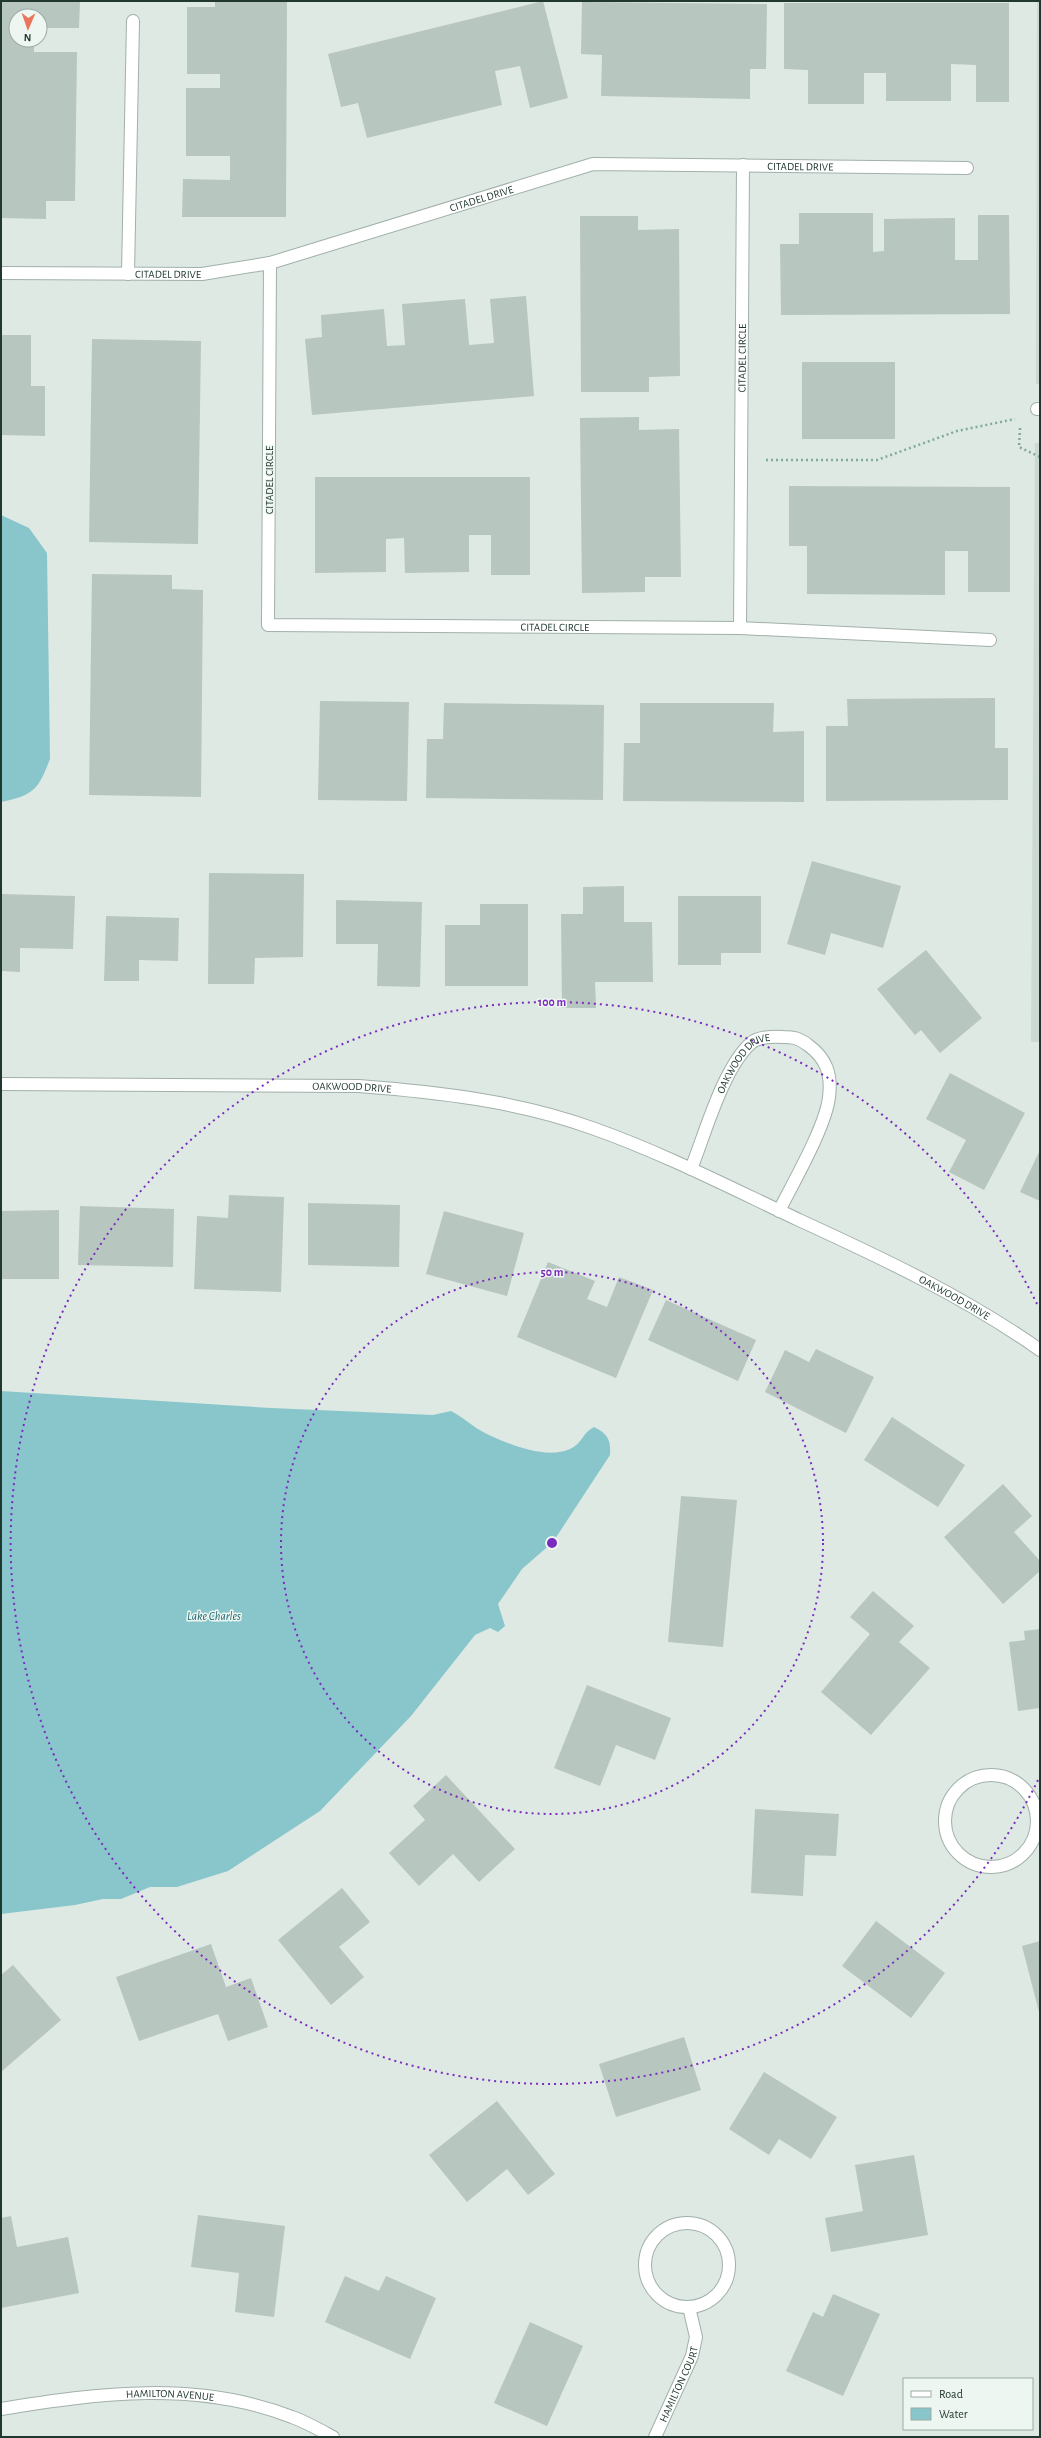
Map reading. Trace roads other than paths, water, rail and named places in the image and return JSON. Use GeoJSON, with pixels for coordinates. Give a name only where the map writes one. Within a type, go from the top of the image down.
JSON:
{"type":"FeatureCollection","features":[{"type":"Feature","properties":{"kind":"street"},"geometry":{"type":"LineString","coordinates":[[128,274],[133,21]]}},
{"type":"Feature","properties":{"kind":"street","name":"CITADEL DRIVE"},"geometry":{"type":"LineString","coordinates":[[1,273],[202,274],[270,263],[593,164],[968,168]]}},
{"type":"Feature","properties":{"kind":"street","name":"CITADEL CIRCLE"},"geometry":{"type":"LineString","coordinates":[[270,263],[268,626],[740,628],[743,165]]}},
{"type":"Feature","properties":{"kind":"street"},"geometry":{"type":"LineString","coordinates":[[740,628],[990,640]]}},
{"type":"Feature","properties":{"kind":"street","name":"OAKWOOD DRIVE"},"geometry":{"type":"LineString","coordinates":[[692,1169],[725,1083],[737,1059],[752,1042],[774,1036],[799,1038],[820,1054],[829,1074],[829,1098],[822,1122],[780,1211]]}},
{"type":"Feature","properties":{"kind":"street","name":"OAKWOOD DRIVE"},"geometry":{"type":"LineString","coordinates":[[1,1084],[359,1086],[410,1090],[467,1098],[524,1109],[591,1127],[692,1169],[929,1282],[998,1320],[1040,1350]]}},
{"type":"Feature","properties":{"kind":"street"},"geometry":{"type":"LineString","coordinates":[[988,1774],[1008,1777],[1024,1787],[1034,1801],[1039,1819],[1037,1830],[1031,1844],[1017,1860],[999,1867],[979,1866],[964,1859],[951,1846],[944,1826],[946,1806],[954,1791],[971,1778],[988,1774]]}},
{"type":"Feature","properties":{"kind":"street"},"geometry":{"type":"LineString","coordinates":[[683,2222],[702,2226],[715,2234],[725,2247],[729,2264],[724,2285],[717,2294],[705,2303],[690,2307],[676,2306],[661,2298],[647,2281],[644,2260],[651,2241],[656,2235],[668,2227],[683,2222]]}},
{"type":"Feature","properties":{"kind":"street","name":"HAMILTON COURT"},"geometry":{"type":"LineString","coordinates":[[655,2437],[692,2356],[696,2337],[690,2307]]}},
{"type":"Feature","properties":{"kind":"street","name":"HAMILTON AVENUE"},"geometry":{"type":"LineString","coordinates":[[1,2409],[77,2397],[139,2392],[202,2396],[238,2402],[292,2417],[333,2437]]}},
{"type":"Feature","properties":{"kind":"water"},"geometry":{"type":"Polygon","coordinates":[[[1,515],[29,528],[47,553],[50,759],[42,778],[33,790],[21,797],[1,802],[1,515]]]}},
{"type":"Feature","properties":{"kind":"water","name":"Lake Charles"},"geometry":{"type":"Polygon","coordinates":[[[1,1391],[271,1408],[433,1415],[451,1411],[476,1428],[504,1442],[538,1452],[560,1452],[570,1449],[577,1444],[590,1429],[594,1427],[603,1432],[608,1438],[610,1455],[553,1542],[522,1569],[498,1604],[505,1626],[498,1632],[490,1628],[475,1635],[411,1716],[320,1811],[228,1871],[177,1887],[150,1887],[121,1899],[103,1899],[75,1905],[1,1914],[1,1391]]]}}]}
